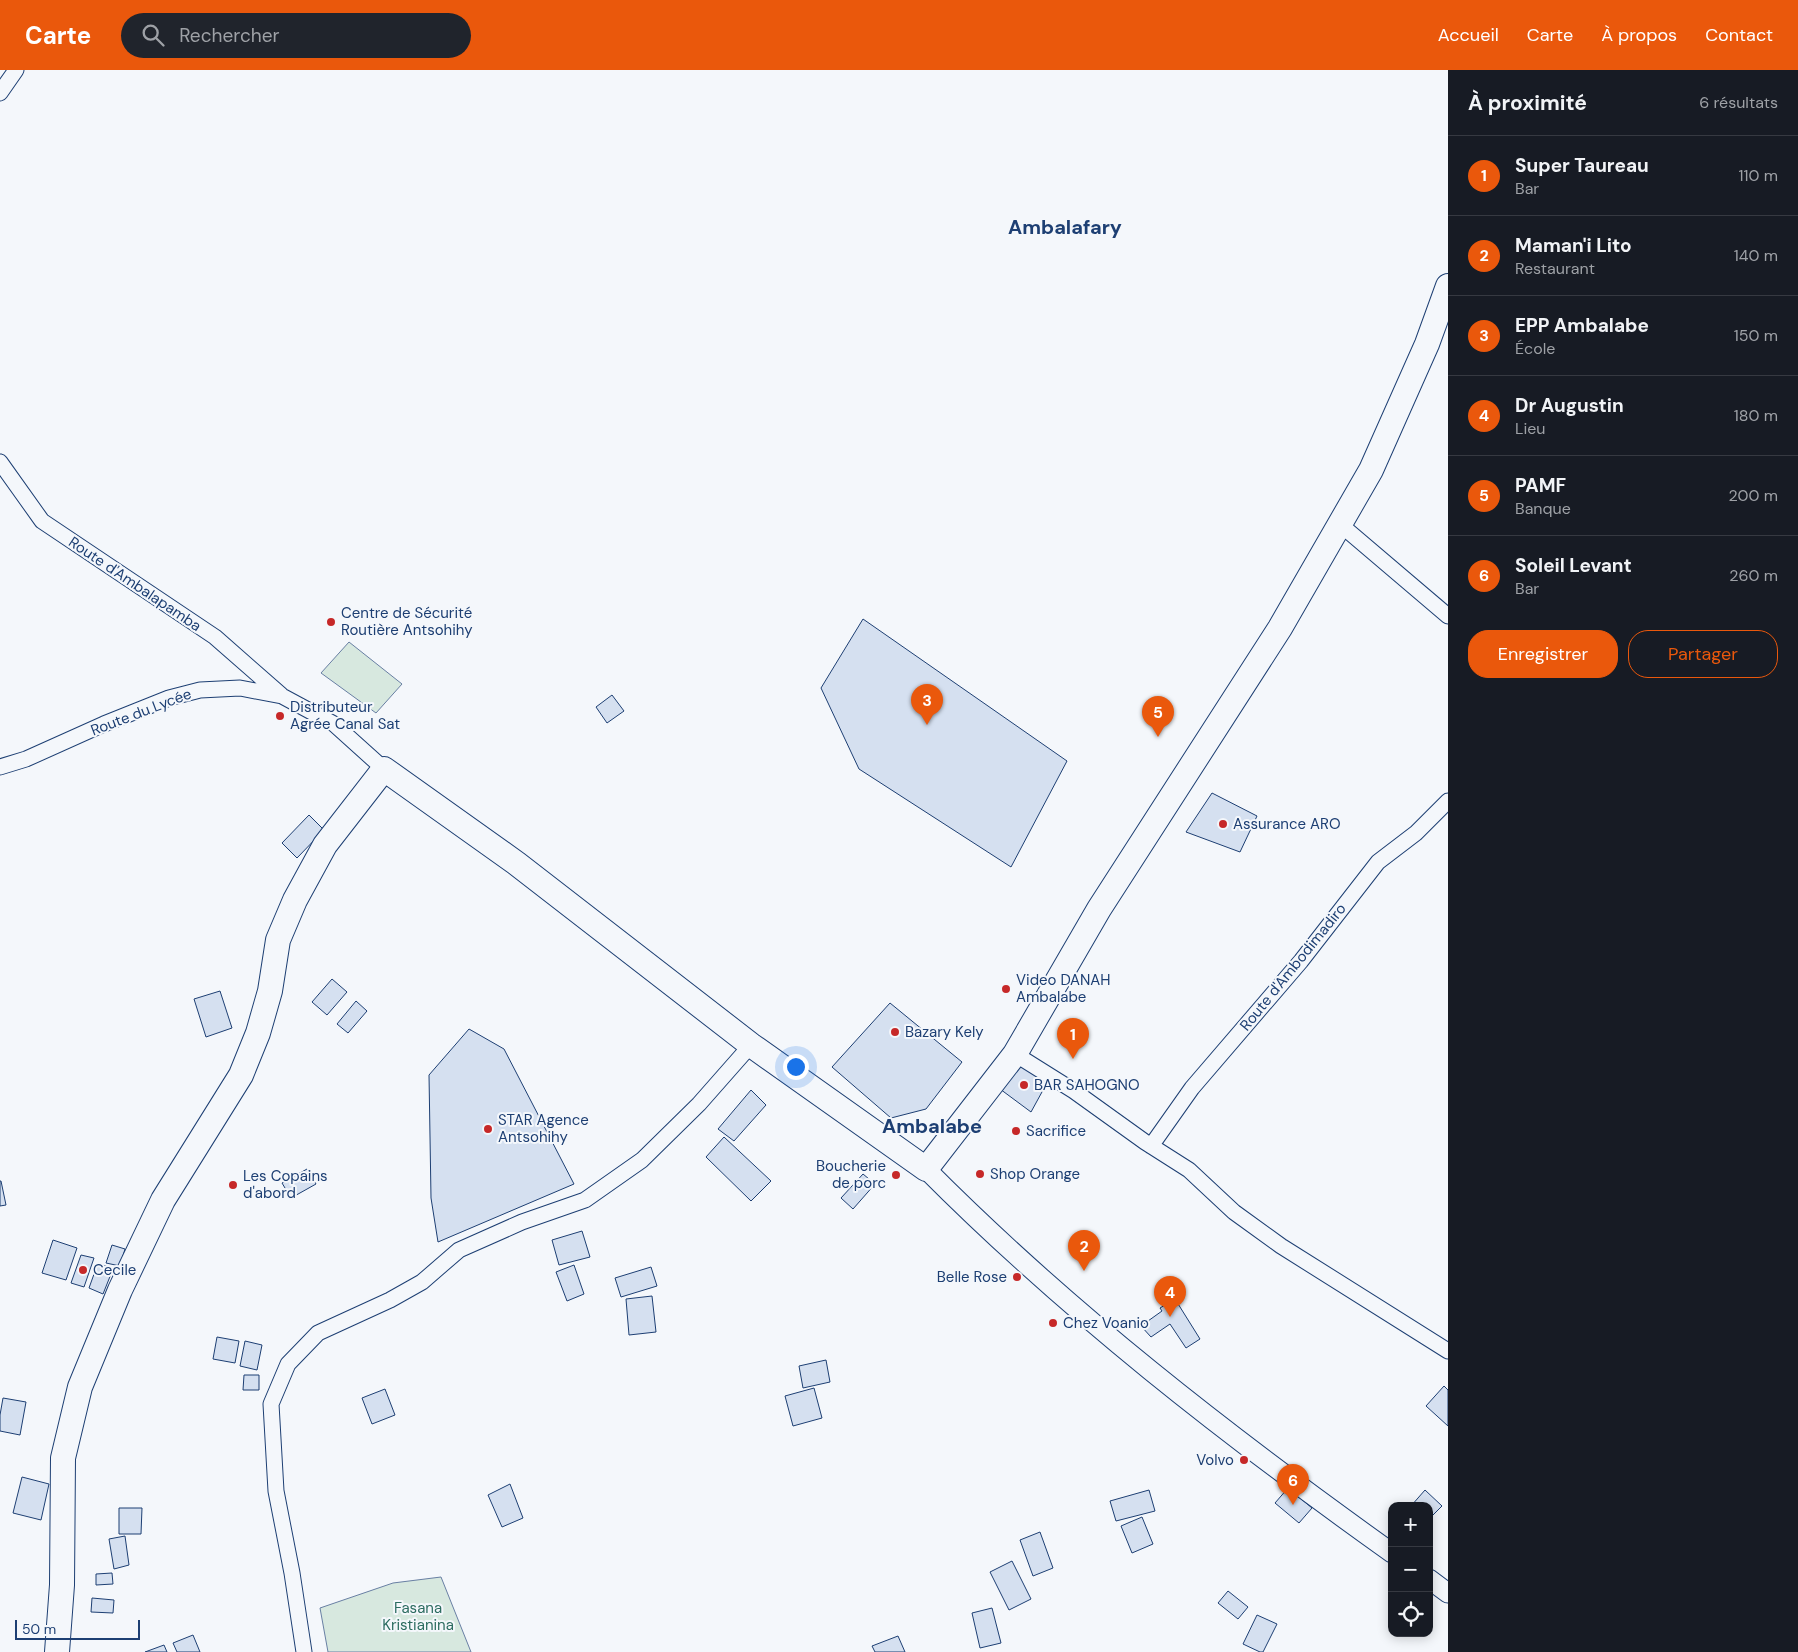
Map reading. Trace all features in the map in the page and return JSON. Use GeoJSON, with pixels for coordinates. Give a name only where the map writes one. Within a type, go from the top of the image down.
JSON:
{"type":"FeatureCollection","features":[{"type":"Feature","properties":{"kind":"main road"},"geometry":{"type":"LineString","coordinates":[[57,1652],[62,1585],[63,1458],[80,1387],[120,1290],[163,1200],[241,1074],[258,1033],[270,991],[278,940],[294,900],[325,845],[384,769],[516,863],[751,1045],[926,1169],[1015,1054],[1099,909],[1280,628],[1347,530],[1427,344],[1448,286]]}},
{"type":"Feature","properties":{"kind":"street"},"geometry":{"type":"LineString","coordinates":[[0,93],[16,70]]}},
{"type":"Feature","properties":{"kind":"street","name":"Route d'Ambalapamba"},"geometry":{"type":"LineString","coordinates":[[0,462],[42,521],[215,637],[282,696]]}},
{"type":"Feature","properties":{"kind":"street"},"geometry":{"type":"LineString","coordinates":[[1347,530],[1448,616]]}},
{"type":"Feature","properties":{"kind":"street","name":"Route du Lycée"},"geometry":{"type":"LineString","coordinates":[[0,767],[26,759],[169,698],[200,690],[240,688],[282,696],[334,724],[384,769]]}},
{"type":"Feature","properties":{"kind":"street","name":"Route d'Ambodimadiro"},"geometry":{"type":"LineString","coordinates":[[1151,1146],[1192,1088],[1301,961],[1378,862],[1416,833],[1448,801]]}},
{"type":"Feature","properties":{"kind":"street"},"geometry":{"type":"LineString","coordinates":[[304,1652],[292,1574],[276,1491],[271,1404],[288,1364],[318,1333],[390,1300],[422,1282],[459,1250],[522,1222],[585,1200],[642,1160],[699,1104],[751,1045]]}},
{"type":"Feature","properties":{"kind":"street"},"geometry":{"type":"LineString","coordinates":[[1015,1054],[1074,1091],[1151,1146],[1189,1170],[1234,1212],[1281,1246],[1448,1351]]}},
{"type":"Feature","properties":{"kind":"street"},"geometry":{"type":"LineString","coordinates":[[926,1169],[976,1220],[1101,1331],[1292,1482],[1388,1550]]}},
{"type":"Feature","properties":{"kind":"street"},"geometry":{"type":"LineString","coordinates":[[1433,1582],[1448,1593]]}},
{"type":"Feature","properties":{"kind":"green space"},"geometry":{"type":"Polygon","coordinates":[[[349,642],[402,684],[376,713],[321,673],[349,642]]]}},
{"type":"Feature","properties":{"kind":"green space","name":"Fasana Kristianina"},"geometry":{"type":"Polygon","coordinates":[[[441,1577],[471,1652],[328,1652],[320,1608],[393,1583],[441,1577]]]}},
{"type":"Feature","properties":{"kind":"building"},"geometry":{"type":"Polygon","coordinates":[[[863,619],[1067,761],[1011,867],[859,769],[821,688],[863,619]]]}},
{"type":"Feature","properties":{"kind":"building"},"geometry":{"type":"Polygon","coordinates":[[[612,695],[624,711],[607,723],[596,707],[612,695]]]}},
{"type":"Feature","properties":{"kind":"building","name":"Assurance ARO"},"geometry":{"type":"Polygon","coordinates":[[[1212,793],[1257,816],[1240,852],[1186,832],[1212,793]]]}},
{"type":"Feature","properties":{"kind":"building"},"geometry":{"type":"Polygon","coordinates":[[[309,815],[324,830],[297,858],[282,843],[309,815]]]}},
{"type":"Feature","properties":{"kind":"building"},"geometry":{"type":"Polygon","coordinates":[[[332,979],[347,992],[327,1015],[312,1002],[332,979]]]}},
{"type":"Feature","properties":{"kind":"building"},"geometry":{"type":"Polygon","coordinates":[[[220,991],[232,1028],[206,1037],[194,999],[220,991]]]}},
{"type":"Feature","properties":{"kind":"building"},"geometry":{"type":"Polygon","coordinates":[[[356,1001],[367,1011],[348,1033],[337,1024],[356,1001]]]}},
{"type":"Feature","properties":{"kind":"building","name":"Bazary Kely"},"geometry":{"type":"Polygon","coordinates":[[[890,1003],[962,1062],[926,1109],[891,1118],[832,1067],[890,1003]]]}},
{"type":"Feature","properties":{"kind":"building","name":"STAR Agence Antsohihy"},"geometry":{"type":"Polygon","coordinates":[[[469,1029],[504,1049],[574,1184],[438,1242],[431,1198],[429,1075],[469,1029]]]}},
{"type":"Feature","properties":{"kind":"building","name":"BAR SAHOGNO"},"geometry":{"type":"Polygon","coordinates":[[[1017,1060],[1048,1081],[1031,1112],[1000,1089],[1017,1060]]]}},
{"type":"Feature","properties":{"kind":"building"},"geometry":{"type":"Polygon","coordinates":[[[751,1090],[766,1105],[734,1141],[718,1129],[751,1090]]]}},
{"type":"Feature","properties":{"kind":"building"},"geometry":{"type":"Polygon","coordinates":[[[724,1137],[771,1181],[751,1201],[706,1157],[724,1137]]]}},
{"type":"Feature","properties":{"kind":"building"},"geometry":{"type":"Polygon","coordinates":[[[307,1169],[316,1184],[291,1198],[282,1183],[307,1169]]]}},
{"type":"Feature","properties":{"kind":"building"},"geometry":{"type":"Polygon","coordinates":[[[863,1174],[875,1184],[853,1209],[841,1198],[863,1174]]]}},
{"type":"Feature","properties":{"kind":"building"},"geometry":{"type":"Polygon","coordinates":[[[0,1181],[6,1205],[0,1206],[0,1181]]]}},
{"type":"Feature","properties":{"kind":"building"},"geometry":{"type":"Polygon","coordinates":[[[582,1231],[590,1257],[559,1265],[552,1240],[582,1231]]]}},
{"type":"Feature","properties":{"kind":"building"},"geometry":{"type":"Polygon","coordinates":[[[53,1240],[77,1248],[66,1280],[42,1273],[53,1240]]]}},
{"type":"Feature","properties":{"kind":"building"},"geometry":{"type":"Polygon","coordinates":[[[112,1245],[125,1249],[120,1266],[106,1263],[112,1245]]]}},
{"type":"Feature","properties":{"kind":"building","name":"Cecile"},"geometry":{"type":"Polygon","coordinates":[[[81,1255],[94,1258],[84,1287],[71,1283],[81,1255]]]}},
{"type":"Feature","properties":{"kind":"building"},"geometry":{"type":"Polygon","coordinates":[[[98,1263],[113,1269],[103,1294],[89,1288],[98,1263]]]}},
{"type":"Feature","properties":{"kind":"building"},"geometry":{"type":"Polygon","coordinates":[[[574,1265],[584,1294],[567,1301],[556,1272],[574,1265]]]}},
{"type":"Feature","properties":{"kind":"building"},"geometry":{"type":"Polygon","coordinates":[[[651,1267],[657,1286],[621,1297],[615,1278],[651,1267]]]}},
{"type":"Feature","properties":{"kind":"building"},"geometry":{"type":"Polygon","coordinates":[[[652,1296],[656,1332],[629,1335],[626,1299],[652,1296]]]}},
{"type":"Feature","properties":{"kind":"building"},"geometry":{"type":"Polygon","coordinates":[[[1175,1299],[1200,1339],[1186,1348],[1170,1324],[1151,1337],[1141,1326],[1162,1311],[1160,1308],[1175,1299]]]}},
{"type":"Feature","properties":{"kind":"building"},"geometry":{"type":"Polygon","coordinates":[[[217,1337],[239,1341],[235,1363],[213,1359],[217,1337]]]}},
{"type":"Feature","properties":{"kind":"building"},"geometry":{"type":"Polygon","coordinates":[[[245,1341],[262,1345],[257,1370],[240,1366],[245,1341]]]}},
{"type":"Feature","properties":{"kind":"building"},"geometry":{"type":"Polygon","coordinates":[[[826,1360],[830,1382],[803,1388],[799,1366],[826,1360]]]}},
{"type":"Feature","properties":{"kind":"building"},"geometry":{"type":"Polygon","coordinates":[[[244,1375],[259,1375],[259,1390],[243,1390],[244,1375]]]}},
{"type":"Feature","properties":{"kind":"building"},"geometry":{"type":"Polygon","coordinates":[[[1444,1386],[1448,1390],[1448,1426],[1426,1406],[1444,1386]]]}},
{"type":"Feature","properties":{"kind":"building"},"geometry":{"type":"Polygon","coordinates":[[[814,1388],[822,1418],[793,1426],[785,1396],[814,1388]]]}},
{"type":"Feature","properties":{"kind":"building"},"geometry":{"type":"Polygon","coordinates":[[[385,1389],[395,1415],[372,1424],[362,1398],[385,1389]]]}},
{"type":"Feature","properties":{"kind":"building"},"geometry":{"type":"Polygon","coordinates":[[[3,1398],[26,1402],[20,1435],[0,1431],[3,1398]]]}},
{"type":"Feature","properties":{"kind":"building"},"geometry":{"type":"Polygon","coordinates":[[[22,1477],[49,1484],[41,1520],[13,1513],[22,1477]]]}},
{"type":"Feature","properties":{"kind":"building"},"geometry":{"type":"Polygon","coordinates":[[[510,1484],[523,1518],[502,1527],[488,1495],[510,1484]]]}},
{"type":"Feature","properties":{"kind":"building"},"geometry":{"type":"Polygon","coordinates":[[[1288,1488],[1312,1508],[1299,1523],[1275,1503],[1288,1488]]]}},
{"type":"Feature","properties":{"kind":"building"},"geometry":{"type":"Polygon","coordinates":[[[1149,1490],[1155,1511],[1116,1521],[1110,1501],[1149,1490]]]}},
{"type":"Feature","properties":{"kind":"building"},"geometry":{"type":"Polygon","coordinates":[[[1425,1490],[1442,1506],[1433,1515],[1433,1502],[1414,1502],[1425,1490]]]}},
{"type":"Feature","properties":{"kind":"building"},"geometry":{"type":"Polygon","coordinates":[[[119,1508],[142,1508],[141,1534],[119,1534],[119,1508]]]}},
{"type":"Feature","properties":{"kind":"building"},"geometry":{"type":"Polygon","coordinates":[[[1142,1517],[1153,1544],[1132,1553],[1121,1526],[1142,1517]]]}},
{"type":"Feature","properties":{"kind":"building"},"geometry":{"type":"Polygon","coordinates":[[[1040,1532],[1053,1568],[1033,1576],[1020,1540],[1040,1532]]]}},
{"type":"Feature","properties":{"kind":"building"},"geometry":{"type":"Polygon","coordinates":[[[125,1536],[129,1565],[114,1569],[109,1539],[125,1536]]]}},
{"type":"Feature","properties":{"kind":"building"},"geometry":{"type":"Polygon","coordinates":[[[1012,1561],[1031,1599],[1009,1610],[990,1572],[1012,1561]]]}},
{"type":"Feature","properties":{"kind":"building"},"geometry":{"type":"Polygon","coordinates":[[[112,1573],[113,1584],[96,1585],[96,1574],[112,1573]]]}},
{"type":"Feature","properties":{"kind":"building"},"geometry":{"type":"Polygon","coordinates":[[[1228,1591],[1248,1607],[1238,1619],[1218,1603],[1228,1591]]]}},
{"type":"Feature","properties":{"kind":"building"},"geometry":{"type":"Polygon","coordinates":[[[92,1598],[114,1600],[113,1613],[91,1612],[92,1598]]]}},
{"type":"Feature","properties":{"kind":"building"},"geometry":{"type":"Polygon","coordinates":[[[992,1608],[1001,1643],[980,1648],[972,1613],[992,1608]]]}},
{"type":"Feature","properties":{"kind":"building"},"geometry":{"type":"Polygon","coordinates":[[[1257,1615],[1277,1624],[1263,1652],[1243,1644],[1257,1615]]]}},
{"type":"Feature","properties":{"kind":"building"},"geometry":{"type":"Polygon","coordinates":[[[193,1635],[200,1652],[177,1652],[173,1643],[193,1635]]]}},
{"type":"Feature","properties":{"kind":"building"},"geometry":{"type":"Polygon","coordinates":[[[898,1636],[905,1652],[875,1652],[872,1646],[898,1636]]]}},
{"type":"Feature","properties":{"kind":"building"},"geometry":{"type":"Polygon","coordinates":[[[164,1645],[167,1652],[145,1652],[164,1645]]]}},
{"type":"Feature","properties":{"kind":"place","name":"Centre de Sécurité Routière Antsohihy"},"geometry":{"type":"Point","coordinates":[331,622]}},
{"type":"Feature","properties":{"kind":"place","name":"Distributeur Agrée Canal Sat"},"geometry":{"type":"Point","coordinates":[280,716]}},
{"type":"Feature","properties":{"kind":"place","name":"EPP Ambalabe"},"geometry":{"type":"Point","coordinates":[927,725]}},
{"type":"Feature","properties":{"kind":"place","name":"PAMF"},"geometry":{"type":"Point","coordinates":[1158,737]}},
{"type":"Feature","properties":{"kind":"place","name":"Assurance ARO"},"geometry":{"type":"Point","coordinates":[1223,824]}},
{"type":"Feature","properties":{"kind":"place","name":"Video DANAH Ambalabe"},"geometry":{"type":"Point","coordinates":[1006,989]}},
{"type":"Feature","properties":{"kind":"place","name":"Bazary Kely"},"geometry":{"type":"Point","coordinates":[895,1032]}},
{"type":"Feature","properties":{"kind":"place","name":"Super Taureau"},"geometry":{"type":"Point","coordinates":[1073,1059]}},
{"type":"Feature","properties":{"kind":"place","name":"BAR SAHOGNO"},"geometry":{"type":"Point","coordinates":[1024,1085]}},
{"type":"Feature","properties":{"kind":"place","name":"STAR Agence Antsohihy"},"geometry":{"type":"Point","coordinates":[488,1129]}},
{"type":"Feature","properties":{"kind":"place","name":"Sacrifice"},"geometry":{"type":"Point","coordinates":[1016,1131]}},
{"type":"Feature","properties":{"kind":"place","name":"Shop Orange"},"geometry":{"type":"Point","coordinates":[980,1174]}},
{"type":"Feature","properties":{"kind":"place","name":"Boucherie de porc"},"geometry":{"type":"Point","coordinates":[896,1175]}},
{"type":"Feature","properties":{"kind":"place","name":"Les Copains d'abord"},"geometry":{"type":"Point","coordinates":[233,1185]}},
{"type":"Feature","properties":{"kind":"place","name":"Cecile"},"geometry":{"type":"Point","coordinates":[83,1270]}},
{"type":"Feature","properties":{"kind":"place","name":"Maman'i Lito"},"geometry":{"type":"Point","coordinates":[1084,1271]}},
{"type":"Feature","properties":{"kind":"place","name":"Belle Rose"},"geometry":{"type":"Point","coordinates":[1017,1277]}},
{"type":"Feature","properties":{"kind":"place","name":"Dr Augustin"},"geometry":{"type":"Point","coordinates":[1170,1317]}},
{"type":"Feature","properties":{"kind":"place","name":"Chez Voanio"},"geometry":{"type":"Point","coordinates":[1053,1323]}},
{"type":"Feature","properties":{"kind":"place","name":"Volvo"},"geometry":{"type":"Point","coordinates":[1244,1460]}},
{"type":"Feature","properties":{"kind":"place","name":"Soleil Levant"},"geometry":{"type":"Point","coordinates":[1293,1505]}},
{"type":"Feature","properties":{"kind":"district","name":"Ambalafary"},"geometry":{"type":"Point","coordinates":[1065,227]}},
{"type":"Feature","properties":{"kind":"district","name":"Ambalabe"},"geometry":{"type":"Point","coordinates":[932,1126]}}]}
